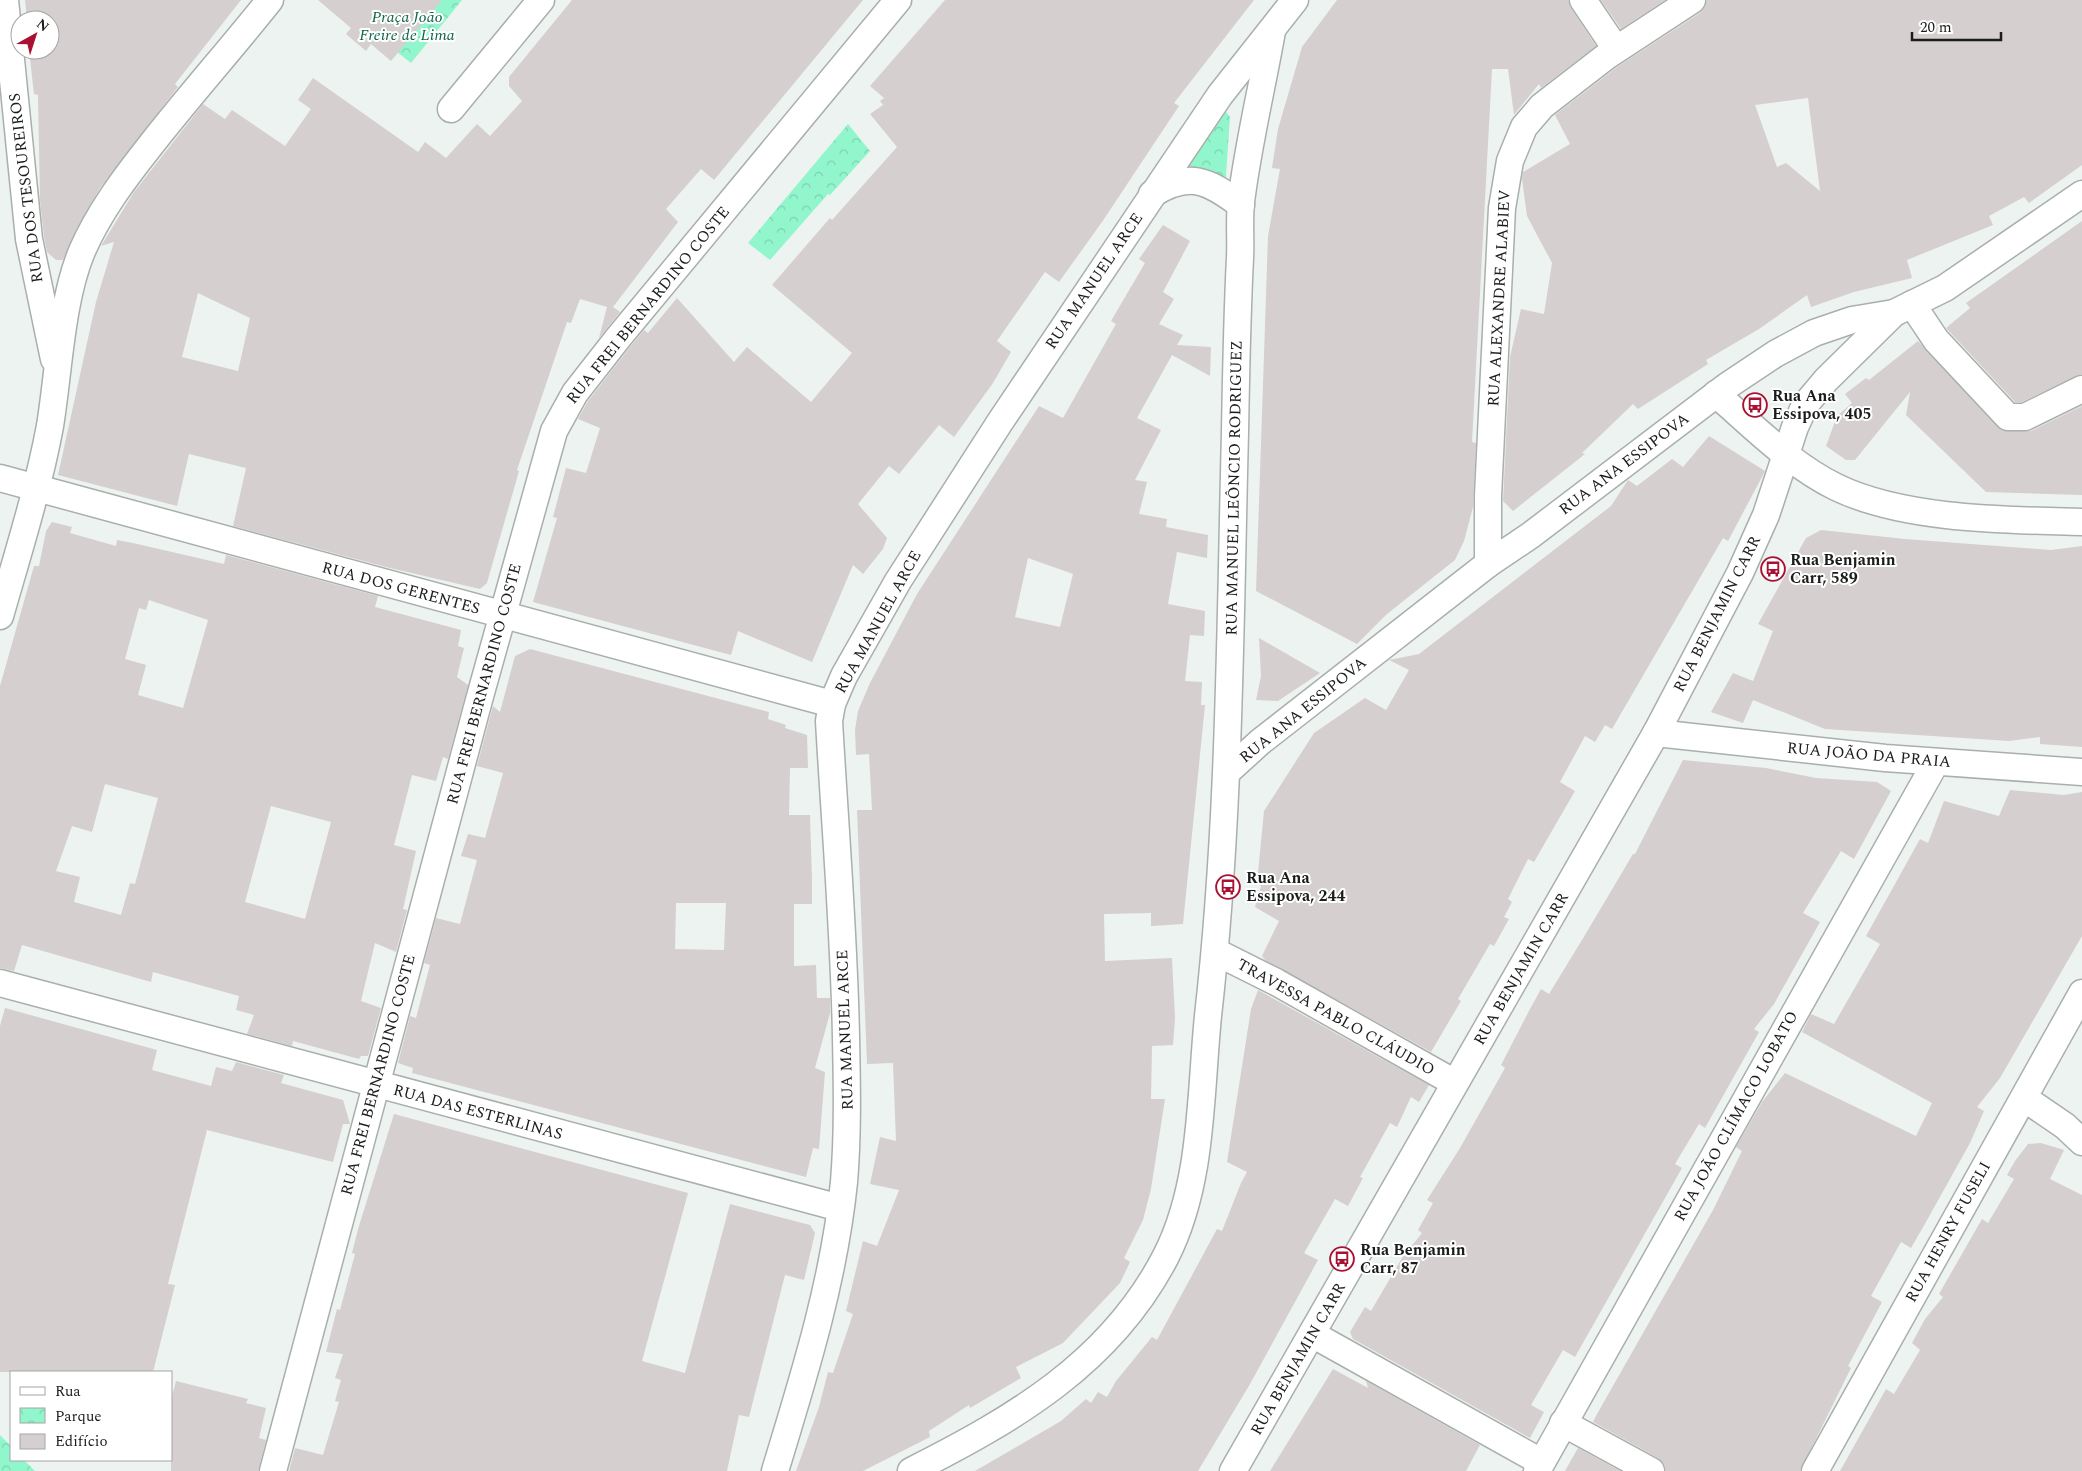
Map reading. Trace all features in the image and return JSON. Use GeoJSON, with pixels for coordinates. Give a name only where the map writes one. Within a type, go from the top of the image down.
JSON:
{"type":"FeatureCollection","features":[{"type":"Feature","properties":{"kind":"street","name":"RUA DOS TESOUREIROS"},"geometry":{"type":"LineString","coordinates":[[5,0],[29,239],[36,280],[58,375]]}},
{"type":"Feature","properties":{"kind":"street"},"geometry":{"type":"LineString","coordinates":[[0,616],[47,440],[71,285],[82,252],[99,217],[119,185],[188,98],[270,0]]}},
{"type":"Feature","properties":{"kind":"street"},"geometry":{"type":"LineString","coordinates":[[451,109],[541,0]]}},
{"type":"Feature","properties":{"kind":"street","name":"RUA FREI BERNARDINO COSTE"},"geometry":{"type":"LineString","coordinates":[[274,1471],[502,616],[554,431],[574,393],[898,0]]}},
{"type":"Feature","properties":{"kind":"street","name":"RUA MANUEL ARCE"},"geometry":{"type":"LineString","coordinates":[[775,1471],[817,1333],[840,1208],[848,1120],[845,996],[829,721],[832,704],[844,676],[898,580],[1000,422],[1220,95],[1295,0]]}},
{"type":"Feature","properties":{"kind":"street"},"geometry":{"type":"LineString","coordinates":[[1583,0],[1616,49]]}},
{"type":"Feature","properties":{"kind":"street","name":"RUA ALEXANDRE ALABIEV"},"geometry":{"type":"LineString","coordinates":[[1488,564],[1488,496],[1502,208],[1510,161],[1524,127],[1542,106],[1616,49],[1692,0]]}},
{"type":"Feature","properties":{"kind":"street","name":"RUA MANUEL LEÔNCIO RODRIGUEZ"},"geometry":{"type":"LineString","coordinates":[[1227,772],[1241,205],[1273,28]]}},
{"type":"Feature","properties":{"kind":"street"},"geometry":{"type":"LineString","coordinates":[[1152,194],[1182,180],[1202,182],[1220,190],[1241,205]]}},
{"type":"Feature","properties":{"kind":"street"},"geometry":{"type":"LineString","coordinates":[[2082,194],[1945,288],[1903,309],[1936,340],[2008,417],[2025,417],[2082,389]]}},
{"type":"Feature","properties":{"kind":"street","name":"RUA ANA ESSIPOVA"},"geometry":{"type":"LineString","coordinates":[[915,1470],[1014,1414],[1061,1382],[1102,1346],[1127,1318],[1151,1282],[1176,1233],[1191,1180],[1199,1124],[1216,952],[1227,772],[1260,742],[1488,564],[1531,536],[1716,394],[1775,354],[1814,333],[1852,320],[1903,309]]}},
{"type":"Feature","properties":{"kind":"street","name":"RUA BENJAMIN CARR"},"geometry":{"type":"LineString","coordinates":[[1233,1471],[1656,734],[1740,573],[1766,514],[1795,426],[1805,405],[1826,380],[1903,309]]}},
{"type":"Feature","properties":{"kind":"street"},"geometry":{"type":"LineString","coordinates":[[1716,394],[1787,455],[1834,486],[1869,502],[1942,514],[2082,522]]}},
{"type":"Feature","properties":{"kind":"street","name":"RUA DOS GERENTES"},"geometry":{"type":"LineString","coordinates":[[0,478],[502,616],[832,704]]}},
{"type":"Feature","properties":{"kind":"street","name":"RUA JOÃO DA PRAIA"},"geometry":{"type":"LineString","coordinates":[[1656,734],[1936,762],[2082,772]]}},
{"type":"Feature","properties":{"kind":"street","name":"RUA JOÃO CLÍMACO LOBATO"},"geometry":{"type":"LineString","coordinates":[[1539,1467],[1936,762]]}},
{"type":"Feature","properties":{"kind":"street","name":"TRAVESSA PABLO CLÁUDIO"},"geometry":{"type":"LineString","coordinates":[[1216,952],[1276,982],[1456,1083]]}},
{"type":"Feature","properties":{"kind":"street","name":"RUA DAS ESTERLINAS"},"geometry":{"type":"LineString","coordinates":[[0,983],[840,1208]]}},
{"type":"Feature","properties":{"kind":"street","name":"RUA HENRY FUSELI"},"geometry":{"type":"LineString","coordinates":[[1815,1471],[2082,993]]}},
{"type":"Feature","properties":{"kind":"street"},"geometry":{"type":"LineString","coordinates":[[2024,1098],[2064,1126],[2082,1142]]}},
{"type":"Feature","properties":{"kind":"street"},"geometry":{"type":"LineString","coordinates":[[1312,1334],[1539,1467]]}},
{"type":"Feature","properties":{"kind":"street"},"geometry":{"type":"LineString","coordinates":[[1563,1423],[1651,1471]]}},
{"type":"Feature","properties":{"kind":"green space","name":"Praça João Freire de Lima"},"geometry":{"type":"Polygon","coordinates":[[[344,0],[462,0],[411,63],[369,30],[344,0]]]}},
{"type":"Feature","properties":{"kind":"green space"},"geometry":{"type":"Polygon","coordinates":[[[1221,105],[1230,117],[1225,190],[1173,174],[1221,105]]]}},
{"type":"Feature","properties":{"kind":"green space"},"geometry":{"type":"Polygon","coordinates":[[[848,124],[870,151],[830,195],[828,194],[770,260],[748,243],[848,124]]]}},
{"type":"Feature","properties":{"kind":"green space"},"geometry":{"type":"Polygon","coordinates":[[[0,1435],[10,1445],[10,1461],[25,1461],[35,1471],[0,1471],[0,1435]]]}},
{"type":"Feature","properties":{"kind":"building"},"geometry":{"type":"Polygon","coordinates":[[[25,0],[241,0],[175,84],[178,87],[100,188],[76,230],[63,260],[56,260],[47,252],[44,237],[40,200],[38,95],[34,94],[30,60],[60,60],[60,10],[26,10],[25,0]]]}},
{"type":"Feature","properties":{"kind":"building","name":"Praça João Freire de Lima"},"geometry":{"type":"Polygon","coordinates":[[[318,0],[442,0],[391,61],[371,44],[366,51],[346,34],[351,28],[318,0]]]}},
{"type":"Feature","properties":{"kind":"building"},"geometry":{"type":"Polygon","coordinates":[[[572,0],[863,0],[714,180],[701,169],[666,209],[678,222],[613,307],[620,312],[599,338],[607,307],[580,299],[571,323],[567,322],[517,470],[519,471],[487,583],[480,589],[386,567],[233,526],[246,468],[189,454],[177,506],[58,475],[96,302],[114,242],[101,246],[134,192],[203,104],[225,119],[232,110],[285,146],[311,109],[298,100],[313,78],[418,152],[425,142],[446,158],[477,124],[490,136],[522,101],[509,86],[509,77],[572,0]],[[198,293],[182,357],[238,371],[250,318],[198,293]]]}},
{"type":"Feature","properties":{"kind":"building"},"geometry":{"type":"Polygon","coordinates":[[[945,0],[1254,0],[1174,103],[1179,106],[1102,222],[1059,282],[1045,272],[997,341],[1011,352],[993,383],[954,437],[939,425],[899,474],[889,466],[858,504],[887,538],[883,549],[863,574],[853,565],[812,662],[738,631],[731,655],[533,602],[557,518],[553,517],[566,468],[586,473],[600,428],[578,419],[588,401],[630,347],[644,330],[648,333],[677,298],[734,362],[747,347],[811,402],[852,353],[772,285],[830,218],[832,220],[897,147],[870,114],[883,105],[880,101],[884,98],[870,86],[945,0]]]}},
{"type":"Feature","properties":{"kind":"building"},"geometry":{"type":"Polygon","coordinates":[[[1337,0],[1568,0],[1571,8],[1596,46],[1541,88],[1539,84],[1514,115],[1508,69],[1492,69],[1472,442],[1476,443],[1473,507],[1464,541],[1455,560],[1387,614],[1357,644],[1256,591],[1268,236],[1280,169],[1272,168],[1278,129],[1302,47],[1337,0]]]}},
{"type":"Feature","properties":{"kind":"building"},"geometry":{"type":"Polygon","coordinates":[[[1601,0],[1665,0],[1621,29],[1601,0]]]}},
{"type":"Feature","properties":{"kind":"building"},"geometry":{"type":"Polygon","coordinates":[[[1707,0],[2082,0],[2082,165],[2029,203],[2024,197],[1989,216],[1993,225],[1907,260],[1912,278],[1854,292],[1811,307],[1807,295],[1759,329],[1706,360],[1708,364],[1638,409],[1633,404],[1582,453],[1585,454],[1513,511],[1503,501],[1510,357],[1521,309],[1544,314],[1552,263],[1527,216],[1522,179],[1523,172],[1570,144],[1555,115],[1617,67],[1700,13],[1705,7],[1707,0]],[[1808,98],[1755,105],[1777,167],[1786,163],[1820,191],[1808,98]]]}},
{"type":"Feature","properties":{"kind":"building"},"geometry":{"type":"Polygon","coordinates":[[[2082,221],[2082,374],[2022,402],[2015,402],[1946,328],[1970,308],[1966,303],[2082,221]]]}},
{"type":"Feature","properties":{"kind":"building"},"geometry":{"type":"Polygon","coordinates":[[[1163,225],[1190,241],[1163,292],[1174,299],[1159,324],[1183,335],[1177,345],[1211,347],[1210,376],[1172,355],[1137,418],[1161,430],[1135,480],[1147,482],[1139,514],[1167,519],[1166,527],[1208,535],[1207,558],[1177,552],[1168,604],[1205,611],[1204,636],[1190,635],[1185,681],[1202,682],[1201,705],[1205,705],[1183,924],[1151,926],[1151,913],[1104,914],[1105,961],[1172,958],[1175,1018],[1173,1045],[1152,1046],[1151,1099],[1165,1099],[1151,1189],[1143,1220],[1124,1258],[1130,1262],[1120,1283],[1063,1343],[1016,1367],[1021,1378],[970,1408],[969,1405],[929,1431],[930,1437],[863,1471],[796,1471],[819,1407],[828,1372],[833,1373],[853,1314],[846,1311],[863,1241],[877,1246],[899,1190],[870,1184],[880,1137],[896,1141],[893,1063],[867,1064],[857,810],[872,810],[869,754],[856,755],[855,730],[858,711],[870,683],[917,594],[1039,406],[1063,418],[1116,324],[1111,321],[1145,263],[1139,259],[1163,225]],[[1028,558],[1015,617],[1060,627],[1073,574],[1028,558]]]}},
{"type":"Feature","properties":{"kind":"building"},"geometry":{"type":"Polygon","coordinates":[[[1918,341],[2002,431],[2031,431],[2082,406],[2082,495],[1986,492],[1906,415],[1910,392],[1855,460],[1846,460],[1826,446],[1837,416],[1852,403],[1845,394],[1866,378],[1869,380],[1918,341]]]}},
{"type":"Feature","properties":{"kind":"building"},"geometry":{"type":"Polygon","coordinates":[[[1709,436],[1765,471],[1728,541],[1723,538],[1612,729],[1605,725],[1595,742],[1585,736],[1560,782],[1575,791],[1534,862],[1528,859],[1508,899],[1512,902],[1504,917],[1509,919],[1494,946],[1490,944],[1458,999],[1461,1001],[1431,1052],[1265,960],[1262,956],[1279,921],[1255,907],[1261,886],[1257,883],[1264,811],[1314,733],[1365,698],[1386,710],[1409,670],[1389,660],[1419,654],[1611,506],[1628,480],[1637,486],[1672,459],[1683,467],[1709,436]]]}},
{"type":"Feature","properties":{"kind":"building"},"geometry":{"type":"Polygon","coordinates":[[[52,522],[72,527],[70,533],[116,546],[117,540],[224,564],[226,555],[378,596],[375,607],[461,630],[458,646],[464,648],[457,677],[468,685],[448,759],[443,757],[436,781],[412,775],[394,845],[416,851],[403,909],[407,910],[396,952],[375,943],[361,1001],[381,1008],[368,1056],[361,1056],[359,1059],[293,1041],[292,1046],[247,1034],[254,1015],[236,1010],[239,996],[153,972],[151,982],[22,945],[14,971],[0,968],[0,686],[34,566],[39,566],[46,531],[52,522]],[[149,600],[146,610],[139,608],[125,659],[146,665],[138,695],[183,708],[208,620],[149,600]],[[105,784],[92,832],[72,826],[56,871],[80,877],[74,902],[121,915],[130,883],[135,884],[158,798],[105,784]],[[271,806],[245,902],[305,919],[331,822],[271,806]]]}},
{"type":"Feature","properties":{"kind":"building"},"geometry":{"type":"Polygon","coordinates":[[[1821,530],[1905,539],[2051,550],[2082,546],[2082,747],[2040,744],[2040,737],[2009,741],[1825,729],[1753,700],[1743,723],[1711,712],[1733,673],[1753,681],[1773,631],[1758,624],[1806,538],[1821,530]]]}},
{"type":"Feature","properties":{"kind":"building"},"geometry":{"type":"Polygon","coordinates":[[[1259,638],[1320,673],[1278,701],[1256,700],[1261,676],[1259,638]]]}},
{"type":"Feature","properties":{"kind":"building"},"geometry":{"type":"Polygon","coordinates":[[[530,649],[769,712],[768,719],[786,725],[785,728],[807,735],[808,768],[790,768],[789,815],[810,815],[812,880],[812,904],[794,904],[794,966],[816,965],[817,998],[830,998],[830,1013],[815,1068],[825,1072],[819,1149],[813,1148],[806,1177],[412,1073],[413,1068],[398,1063],[410,1016],[416,1018],[430,965],[424,963],[436,918],[460,924],[477,860],[461,856],[468,834],[485,838],[503,773],[477,766],[493,706],[500,712],[515,656],[530,649]],[[676,903],[675,949],[724,950],[726,903],[676,903]]]}},
{"type":"Feature","properties":{"kind":"building"},"geometry":{"type":"Polygon","coordinates":[[[1683,760],[1766,768],[1816,778],[1877,782],[1891,791],[1854,859],[1841,851],[1803,913],[1820,922],[1774,1004],[1754,1029],[1759,1032],[1705,1128],[1699,1124],[1675,1164],[1682,1168],[1575,1357],[1563,1350],[1531,1405],[1544,1412],[1530,1438],[1353,1339],[1350,1332],[1365,1307],[1371,1311],[1402,1258],[1422,1233],[1418,1230],[1433,1203],[1427,1200],[1460,1148],[1505,1068],[1501,1065],[1541,989],[1549,994],[1633,854],[1635,854],[1683,760]]]}},
{"type":"Feature","properties":{"kind":"building"},"geometry":{"type":"Polygon","coordinates":[[[2010,790],[2064,795],[2082,792],[2082,936],[2000,1078],[1977,1107],[1984,1111],[1970,1143],[1911,1248],[1901,1242],[1871,1296],[1882,1302],[1848,1366],[1851,1368],[1800,1471],[1666,1471],[1664,1464],[1658,1458],[1593,1422],[1597,1414],[1713,1210],[1742,1151],[1736,1147],[1762,1102],[1785,1073],[1916,1136],[1932,1103],[1802,1032],[1811,1014],[1834,1024],[1880,944],[1866,936],[1920,839],[1928,843],[1944,801],[1999,816],[2010,790]]]}},
{"type":"Feature","properties":{"kind":"building"},"geometry":{"type":"Polygon","coordinates":[[[1258,990],[1429,1085],[1419,1102],[1411,1097],[1397,1127],[1390,1123],[1360,1177],[1363,1178],[1348,1206],[1335,1199],[1304,1253],[1318,1260],[1250,1384],[1198,1471],[975,1471],[1061,1421],[1086,1399],[1091,1403],[1098,1392],[1107,1397],[1116,1381],[1152,1337],[1157,1340],[1217,1229],[1222,1231],[1247,1172],[1227,1162],[1251,1009],[1258,990]]]}},
{"type":"Feature","properties":{"kind":"building"},"geometry":{"type":"Polygon","coordinates":[[[5,1008],[157,1050],[152,1070],[211,1086],[216,1067],[232,1071],[236,1062],[284,1075],[281,1083],[343,1100],[350,1124],[343,1124],[333,1162],[207,1130],[168,1284],[175,1285],[153,1371],[0,1372],[0,1026],[5,1008]]]}},
{"type":"Feature","properties":{"kind":"building"},"geometry":{"type":"Polygon","coordinates":[[[394,1114],[688,1193],[642,1361],[685,1373],[730,1204],[810,1225],[815,1233],[804,1280],[785,1275],[749,1417],[739,1415],[727,1471],[289,1471],[295,1448],[323,1455],[339,1402],[335,1401],[341,1380],[335,1378],[343,1354],[326,1352],[337,1309],[340,1310],[355,1254],[352,1253],[358,1229],[394,1114]]]}},
{"type":"Feature","properties":{"kind":"building"},"geometry":{"type":"Polygon","coordinates":[[[2041,1143],[2064,1150],[2050,1179],[2082,1195],[2082,1471],[1840,1471],[1886,1389],[1894,1394],[1920,1350],[1912,1343],[1925,1319],[1943,1297],[1939,1294],[1982,1219],[1988,1223],[2014,1179],[2007,1175],[2015,1161],[2028,1144],[2041,1143]]]}},
{"type":"Feature","properties":{"kind":"building"},"geometry":{"type":"Polygon","coordinates":[[[1333,1369],[1368,1388],[1366,1381],[1480,1445],[1466,1471],[1270,1471],[1333,1369]]]}},
{"type":"Feature","properties":{"kind":"building"},"geometry":{"type":"Polygon","coordinates":[[[176,1381],[248,1399],[246,1403],[266,1408],[259,1438],[266,1440],[258,1471],[171,1471],[172,1396],[176,1381]]]}},
{"type":"Feature","properties":{"kind":"building"},"geometry":{"type":"Polygon","coordinates":[[[1578,1448],[1620,1471],[1565,1471],[1578,1448]]]}},
{"type":"Feature","properties":{"kind":"place","name":"Rua Ana Essipova, 405"},"geometry":{"type":"Point","coordinates":[1755,405]}},
{"type":"Feature","properties":{"kind":"place","name":"Rua Benjamin Carr, 589"},"geometry":{"type":"Point","coordinates":[1773,569]}},
{"type":"Feature","properties":{"kind":"place","name":"Rua Ana Essipova, 244"},"geometry":{"type":"Point","coordinates":[1228,887]}},
{"type":"Feature","properties":{"kind":"place","name":"Rua Benjamin Carr, 87"},"geometry":{"type":"Point","coordinates":[1342,1259]}}]}
